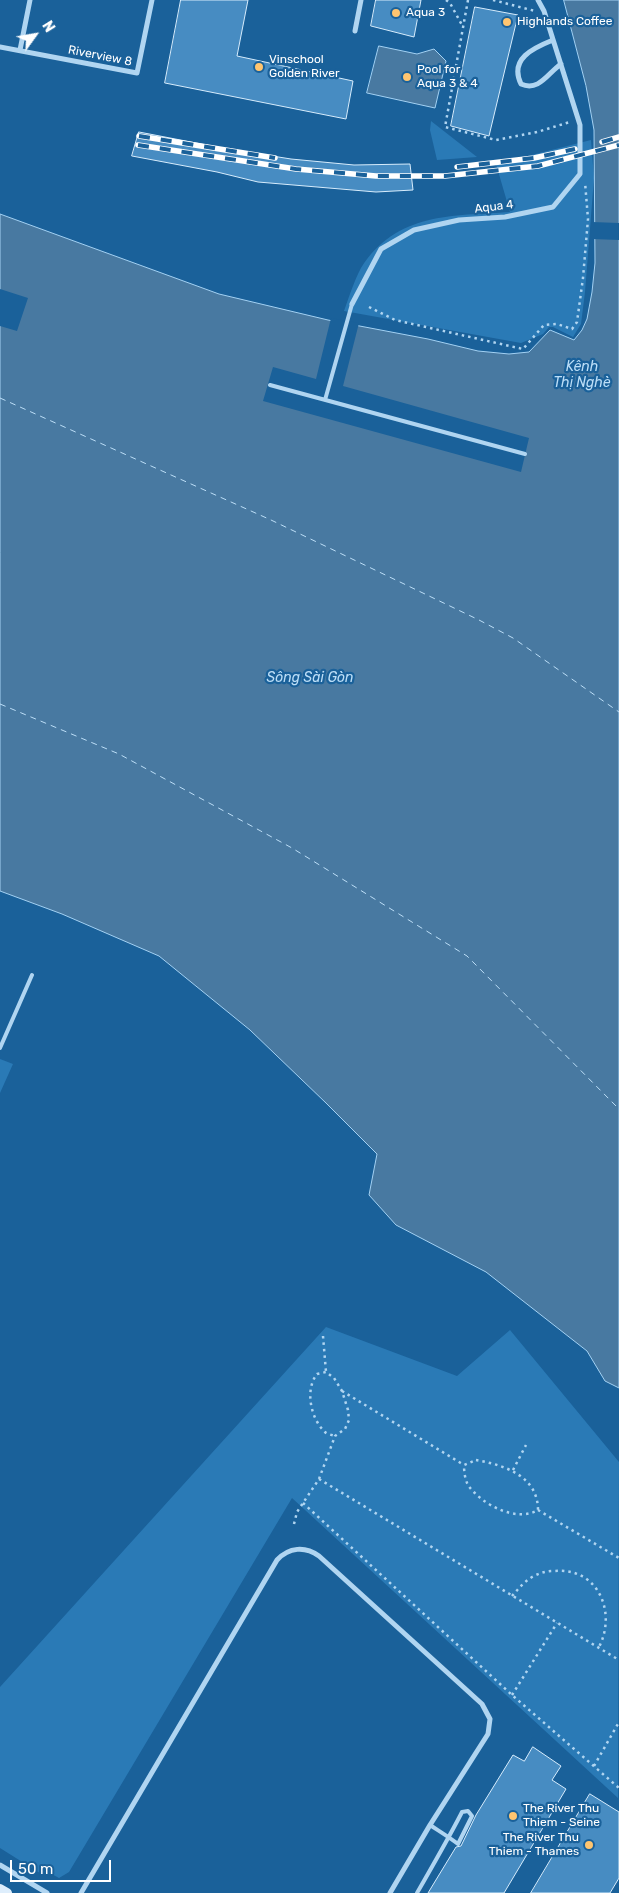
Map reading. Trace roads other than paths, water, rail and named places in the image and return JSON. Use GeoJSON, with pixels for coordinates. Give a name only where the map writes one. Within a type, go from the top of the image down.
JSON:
{"type":"FeatureCollection","features":[{"type":"Feature","properties":{"kind":"street"},"geometry":{"type":"LineString","coordinates":[[20,50],[30,0]]}},
{"type":"Feature","properties":{"kind":"street","name":"Riverview 8"},"geometry":{"type":"LineString","coordinates":[[0,46],[137,73],[152,0]]}},
{"type":"Feature","properties":{"kind":"street"},"geometry":{"type":"LineString","coordinates":[[355,31],[361,0]]}},
{"type":"Feature","properties":{"kind":"street","name":"Aqua 4"},"geometry":{"type":"LineString","coordinates":[[352,304],[381,249],[414,230],[459,220],[505,217],[554,207],[580,174],[580,125],[544,11],[538,0]]}},
{"type":"Feature","properties":{"kind":"street"},"geometry":{"type":"LineString","coordinates":[[553,40],[523,56],[517,75],[521,84],[535,87],[561,64]]}},
{"type":"Feature","properties":{"kind":"street"},"geometry":{"type":"LineString","coordinates":[[80,1893],[277,1560],[286,1552],[306,1549],[319,1556],[486,1709],[490,1720],[488,1734],[430,1825],[390,1893]]}},
{"type":"Feature","properties":{"kind":"street"},"geometry":{"type":"LineString","coordinates":[[0,1865],[47,1893]]}},
{"type":"Feature","properties":{"kind":"street"},"geometry":{"type":"LineString","coordinates":[[0,1889],[7,1893]]}},
{"type":"Feature","properties":{"kind":"lane","name":"Aqua 4"},"geometry":{"type":"LineString","coordinates":[[325,400],[352,304]]}},
{"type":"Feature","properties":{"kind":"lane"},"geometry":{"type":"LineString","coordinates":[[270,385],[525,454]]}},
{"type":"Feature","properties":{"kind":"lane"},"geometry":{"type":"LineString","coordinates":[[0,1048],[32,975]]}},
{"type":"Feature","properties":{"kind":"lane"},"geometry":{"type":"LineString","coordinates":[[417,1893],[449,1838],[462,1812],[468,1811],[471,1813],[472,1819],[458,1844],[449,1838],[430,1825]]}},
{"type":"Feature","properties":{"kind":"water","name":"Sông Sài Gòn"},"geometry":{"type":"Polygon","coordinates":[[[564,0],[619,0],[619,1388],[605,1381],[587,1351],[486,1272],[396,1225],[369,1195],[377,1154],[250,1030],[159,956],[62,914],[0,891],[0,214],[219,294],[328,320],[428,339],[478,351],[509,354],[529,352],[550,330],[574,340],[582,330],[587,319],[595,263],[594,130],[586,86],[564,0]]]}},
{"type":"Feature","properties":{"kind":"water","name":"Pool for Aqua 3 & 4"},"geometry":{"type":"Polygon","coordinates":[[[379,46],[417,54],[434,49],[446,61],[435,108],[367,93],[379,46]]]}},
{"type":"Feature","properties":{"kind":"railway"},"geometry":{"type":"LineString","coordinates":[[139,136],[275,158]]}},
{"type":"Feature","properties":{"kind":"railway"},"geometry":{"type":"LineString","coordinates":[[602,142],[619,137]]}},
{"type":"Feature","properties":{"kind":"railway"},"geometry":{"type":"LineString","coordinates":[[138,145],[296,169],[376,176],[445,176],[538,166],[619,145]]}},
{"type":"Feature","properties":{"kind":"railway"},"geometry":{"type":"LineString","coordinates":[[457,167],[534,158],[575,149]]}},
{"type":"Feature","properties":{"kind":"place","name":"Aqua 3"},"geometry":{"type":"Point","coordinates":[396,13]}},
{"type":"Feature","properties":{"kind":"place","name":"Highlands Coffee"},"geometry":{"type":"Point","coordinates":[507,22]}},
{"type":"Feature","properties":{"kind":"place","name":"Vinschool Golden River"},"geometry":{"type":"Point","coordinates":[259,67]}},
{"type":"Feature","properties":{"kind":"place","name":"Pool for Aqua 3 & 4"},"geometry":{"type":"Point","coordinates":[407,77]}},
{"type":"Feature","properties":{"kind":"place","name":"The River Thu Thiem - Seine"},"geometry":{"type":"Point","coordinates":[513,1816]}},
{"type":"Feature","properties":{"kind":"place","name":"The River Thu Thiem - Thames"},"geometry":{"type":"Point","coordinates":[589,1845]}},
{"type":"Feature","properties":{"kind":"water label","name":"Kênh Thị Nghè"},"geometry":{"type":"Point","coordinates":[582,376]}}]}
